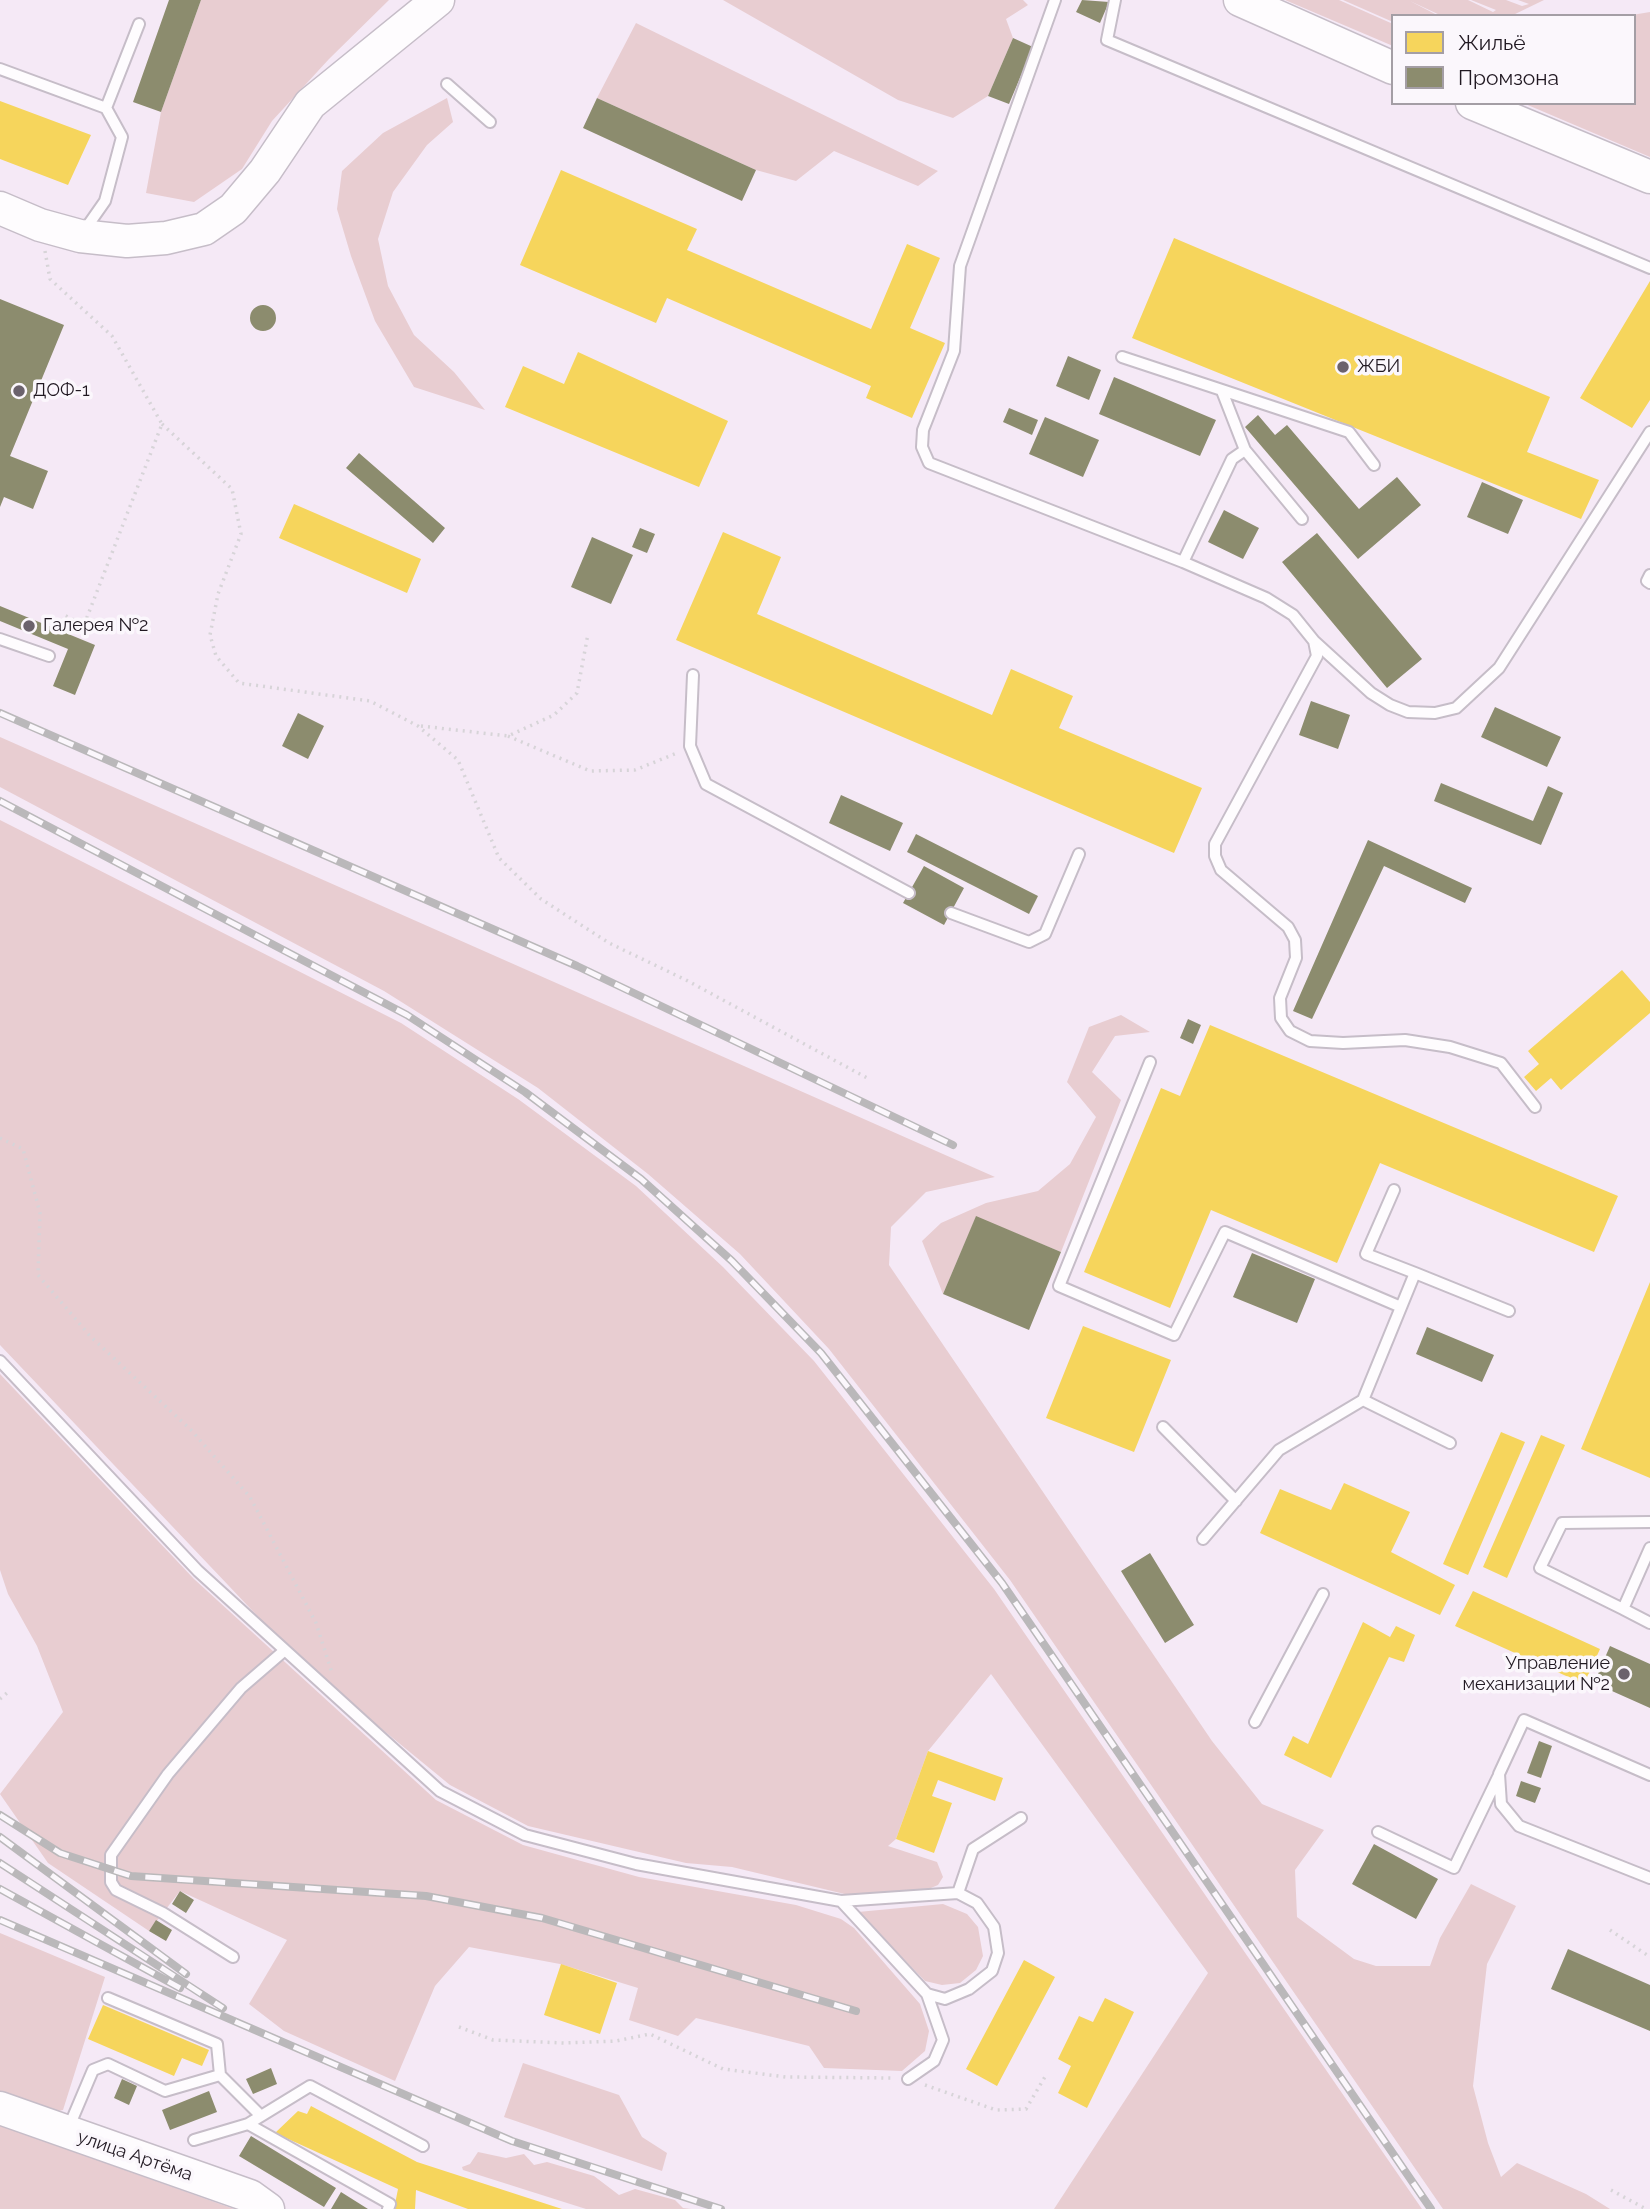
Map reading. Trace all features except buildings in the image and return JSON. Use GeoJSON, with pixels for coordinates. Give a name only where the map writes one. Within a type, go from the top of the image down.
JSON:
{"type":"FeatureCollection","features":[{"type":"Feature","properties":{"kind":"street"},"geometry":{"type":"LineString","coordinates":[[0,208],[40,225],[80,236],[127,241],[166,238],[204,229],[233,209],[265,172],[310,104],[438,0]]}},
{"type":"Feature","properties":{"kind":"street"},"geometry":{"type":"LineString","coordinates":[[1240,0],[1391,67]]}},
{"type":"Feature","properties":{"kind":"street"},"geometry":{"type":"LineString","coordinates":[[1477,105],[1650,177]]}},
{"type":"Feature","properties":{"kind":"street","name":"улица Артёма"},"geometry":{"type":"LineString","coordinates":[[0,2108],[250,2196],[268,2209]]}},
{"type":"Feature","properties":{"kind":"lane"},"geometry":{"type":"LineString","coordinates":[[1055,0],[960,266],[954,351],[923,430],[922,447],[929,463],[1183,562],[1266,598],[1293,615],[1314,641],[1371,692],[1390,705],[1408,712],[1435,713],[1456,708],[1499,668],[1650,432]]}},
{"type":"Feature","properties":{"kind":"lane"},"geometry":{"type":"LineString","coordinates":[[1115,0],[1107,40],[1650,268]]}},
{"type":"Feature","properties":{"kind":"lane"},"geometry":{"type":"LineString","coordinates":[[106,108],[139,24]]}},
{"type":"Feature","properties":{"kind":"lane"},"geometry":{"type":"LineString","coordinates":[[0,69],[106,108],[122,137],[105,201],[80,236]]}},
{"type":"Feature","properties":{"kind":"lane"},"geometry":{"type":"LineString","coordinates":[[447,84],[490,122]]}},
{"type":"Feature","properties":{"kind":"lane"},"geometry":{"type":"LineString","coordinates":[[1122,357],[1349,432],[1374,465]]}},
{"type":"Feature","properties":{"kind":"lane"},"geometry":{"type":"LineString","coordinates":[[1222,391],[1245,450],[1302,519]]}},
{"type":"Feature","properties":{"kind":"lane"},"geometry":{"type":"LineString","coordinates":[[1183,562],[1232,459],[1245,450]]}},
{"type":"Feature","properties":{"kind":"lane"},"geometry":{"type":"LineString","coordinates":[[1650,575],[1647,581],[1650,583]]}},
{"type":"Feature","properties":{"kind":"lane"},"geometry":{"type":"LineString","coordinates":[[0,639],[49,656]]}},
{"type":"Feature","properties":{"kind":"lane"},"geometry":{"type":"LineString","coordinates":[[1314,641],[1317,656],[1215,844],[1214,856],[1221,870],[1289,927],[1295,940],[1296,958],[1280,998],[1280,1017],[1290,1031],[1310,1041],[1343,1043],[1405,1040],[1450,1046],[1502,1063],[1535,1107]]}},
{"type":"Feature","properties":{"kind":"lane"},"geometry":{"type":"LineString","coordinates":[[693,675],[690,746],[706,785],[909,893]]}},
{"type":"Feature","properties":{"kind":"lane"},"geometry":{"type":"LineString","coordinates":[[951,913],[1029,942],[1045,934],[1079,853]]}},
{"type":"Feature","properties":{"kind":"lane"},"geometry":{"type":"LineString","coordinates":[[1150,1062],[1059,1286],[1174,1335],[1225,1232],[1401,1307]]}},
{"type":"Feature","properties":{"kind":"lane"},"geometry":{"type":"LineString","coordinates":[[1394,1190],[1366,1254],[1509,1311]]}},
{"type":"Feature","properties":{"kind":"lane"},"geometry":{"type":"LineString","coordinates":[[1203,1539],[1279,1450],[1363,1400],[1415,1273]]}},
{"type":"Feature","properties":{"kind":"lane"},"geometry":{"type":"LineString","coordinates":[[0,1361],[198,1571],[440,1791],[525,1835],[636,1864],[841,1901],[958,1893],[978,1903],[994,1927],[998,1953],[992,1971],[969,1989],[945,1999],[927,1994]]}},
{"type":"Feature","properties":{"kind":"lane"},"geometry":{"type":"LineString","coordinates":[[1363,1400],[1450,1443]]}},
{"type":"Feature","properties":{"kind":"lane"},"geometry":{"type":"LineString","coordinates":[[1163,1427],[1236,1501]]}},
{"type":"Feature","properties":{"kind":"lane"},"geometry":{"type":"LineString","coordinates":[[1650,1522],[1562,1523],[1540,1568],[1650,1623]]}},
{"type":"Feature","properties":{"kind":"lane"},"geometry":{"type":"LineString","coordinates":[[1623,1609],[1650,1548]]}},
{"type":"Feature","properties":{"kind":"lane"},"geometry":{"type":"LineString","coordinates":[[1255,1722],[1323,1594]]}},
{"type":"Feature","properties":{"kind":"lane"},"geometry":{"type":"LineString","coordinates":[[233,1957],[163,1913],[116,1890],[111,1882],[111,1855],[168,1774],[241,1688],[285,1650]]}},
{"type":"Feature","properties":{"kind":"lane"},"geometry":{"type":"LineString","coordinates":[[1378,1832],[1454,1868],[1524,1720],[1650,1775]]}},
{"type":"Feature","properties":{"kind":"lane"},"geometry":{"type":"LineString","coordinates":[[1499,1774],[1501,1804],[1519,1826],[1650,1878]]}},
{"type":"Feature","properties":{"kind":"lane"},"geometry":{"type":"LineString","coordinates":[[958,1893],[973,1849],[1021,1818]]}},
{"type":"Feature","properties":{"kind":"lane"},"geometry":{"type":"LineString","coordinates":[[841,1901],[927,1994],[943,2040],[934,2061],[908,2078]]}},
{"type":"Feature","properties":{"kind":"lane"},"geometry":{"type":"LineString","coordinates":[[108,1998],[217,2044],[220,2075],[261,2116]]}},
{"type":"Feature","properties":{"kind":"lane"},"geometry":{"type":"LineString","coordinates":[[66,2132],[93,2070],[108,2064],[165,2091],[220,2075]]}},
{"type":"Feature","properties":{"kind":"lane"},"geometry":{"type":"LineString","coordinates":[[194,2140],[248,2123],[310,2086],[423,2146]]}},
{"type":"Feature","properties":{"kind":"lane"},"geometry":{"type":"LineString","coordinates":[[248,2123],[390,2204],[388,2209]]}},
{"type":"Feature","properties":{"kind":"path"},"geometry":{"type":"LineString","coordinates":[[50,279],[112,336],[162,424],[232,489],[241,534],[218,594],[210,635],[216,656],[239,683],[370,701],[418,726],[458,760],[499,858],[541,899],[609,943],[686,980],[869,1079]]}},
{"type":"Feature","properties":{"kind":"path"},"geometry":{"type":"LineString","coordinates":[[64,615],[84,625],[162,424]]}},
{"type":"Feature","properties":{"kind":"path"},"geometry":{"type":"LineString","coordinates":[[508,736],[554,715],[577,693],[588,634]]}},
{"type":"Feature","properties":{"kind":"path"},"geometry":{"type":"LineString","coordinates":[[418,726],[508,736],[590,771],[635,770],[690,746]]}},
{"type":"Feature","properties":{"kind":"path"},"geometry":{"type":"LineString","coordinates":[[0,1138],[23,1149],[40,1213],[38,1275],[90,1336],[191,1430],[250,1497],[316,1623],[342,1702]]}},
{"type":"Feature","properties":{"kind":"path"},"geometry":{"type":"LineString","coordinates":[[0,1699],[7,1693]]}},
{"type":"Feature","properties":{"kind":"path"},"geometry":{"type":"LineString","coordinates":[[1610,1930],[1650,1957]]}},
{"type":"Feature","properties":{"kind":"path"},"geometry":{"type":"LineString","coordinates":[[459,2026],[493,2040],[564,2043],[616,2041],[650,2034],[723,2069],[786,2077],[908,2078],[996,2110],[1026,2109],[1046,2075]]}},
{"type":"Feature","properties":{"kind":"path"},"geometry":{"type":"LineString","coordinates":[[1611,2190],[1646,2209]]}},
{"type":"Feature","properties":{"kind":"shaded area"},"geometry":{"type":"Polygon","coordinates":[[[201,0],[389,0],[329,59],[272,121],[242,169],[194,202],[146,193],[161,112],[201,0]]]}},
{"type":"Feature","properties":{"kind":"shaded area"},"geometry":{"type":"Polygon","coordinates":[[[723,0],[1023,0],[1028,5],[1006,19],[1013,38],[988,96],[953,118],[898,100],[723,0]]]}},
{"type":"Feature","properties":{"kind":"shaded area"},"geometry":{"type":"Polygon","coordinates":[[[1285,0],[1339,0],[1391,23],[1391,45],[1285,0]]]}},
{"type":"Feature","properties":{"kind":"shaded area"},"geometry":{"type":"Polygon","coordinates":[[[1343,0],[1468,0],[1493,12],[1496,10],[1471,0],[1506,0],[1522,6],[1529,4],[1518,0],[1544,0],[1515,14],[1438,14],[1410,1],[1435,14],[1391,14],[1391,21],[1343,0]]]}},
{"type":"Feature","properties":{"kind":"shaded area"},"geometry":{"type":"Polygon","coordinates":[[[1650,12],[1650,157],[1528,105],[1636,105],[1636,14],[1650,12]]]}},
{"type":"Feature","properties":{"kind":"shaded area"},"geometry":{"type":"Polygon","coordinates":[[[636,23],[938,171],[918,186],[834,151],[796,181],[756,170],[597,98],[636,23]]]}},
{"type":"Feature","properties":{"kind":"shaded area"},"geometry":{"type":"Polygon","coordinates":[[[447,98],[453,122],[427,145],[393,192],[378,239],[388,286],[414,335],[454,372],[485,410],[414,387],[375,321],[337,209],[342,171],[383,133],[447,98]]]}},
{"type":"Feature","properties":{"kind":"shaded area"},"geometry":{"type":"Polygon","coordinates":[[[0,737],[995,1177],[926,1192],[891,1227],[889,1265],[1212,1741],[1262,1804],[1324,1830],[1295,1870],[1297,1917],[1354,1959],[1376,1966],[1430,1966],[1440,1938],[1471,1884],[1516,1906],[1487,1964],[1473,2086],[1488,2143],[1501,2177],[1517,2163],[1586,2194],[1610,2209],[1443,2209],[1010,1580],[829,1349],[740,1254],[648,1174],[538,1088],[384,991],[0,787],[0,737]]]}},
{"type":"Feature","properties":{"kind":"shaded area"},"geometry":{"type":"Polygon","coordinates":[[[0,820],[401,1023],[518,1099],[636,1186],[723,1267],[814,1361],[994,1589],[1422,2209],[1054,2209],[1208,1973],[991,1674],[928,1751],[896,1839],[888,1846],[937,1862],[943,1877],[938,1885],[926,1890],[853,1896],[732,1867],[686,1863],[528,1826],[450,1785],[361,1712],[266,1625],[0,1345],[0,820]]]}},
{"type":"Feature","properties":{"kind":"shaded area"},"geometry":{"type":"Polygon","coordinates":[[[1121,1015],[1150,1032],[1115,1036],[1092,1072],[1121,1100],[1061,1252],[976,1217],[943,1294],[922,1241],[941,1223],[986,1203],[1038,1191],[1070,1164],[1096,1117],[1067,1082],[1089,1027],[1121,1015]]]}},
{"type":"Feature","properties":{"kind":"shaded area"},"geometry":{"type":"Polygon","coordinates":[[[0,1374],[194,1579],[436,1800],[523,1845],[639,1877],[796,1905],[841,1919],[854,1928],[920,2004],[929,2031],[925,2051],[902,2071],[824,2068],[809,2046],[696,2018],[678,2036],[629,2020],[638,1988],[560,1964],[469,1947],[435,1986],[395,2081],[284,2031],[249,2004],[287,1940],[180,1891],[149,1931],[48,1863],[0,1794],[63,1712],[37,1646],[8,1594],[0,1570],[0,1374]]]}},
{"type":"Feature","properties":{"kind":"shaded area"},"geometry":{"type":"Polygon","coordinates":[[[943,1904],[967,1914],[978,1927],[983,1956],[976,1970],[960,1983],[942,1985],[925,1981],[858,1912],[943,1904]]]}},
{"type":"Feature","properties":{"kind":"shaded area"},"geometry":{"type":"Polygon","coordinates":[[[0,1933],[105,1977],[63,2110],[54,2112],[0,2094],[0,1933]]]}},
{"type":"Feature","properties":{"kind":"shaded area"},"geometry":{"type":"Polygon","coordinates":[[[523,2063],[619,2095],[642,2137],[667,2153],[662,2171],[504,2117],[523,2063]]]}},
{"type":"Feature","properties":{"kind":"shaded area"},"geometry":{"type":"Polygon","coordinates":[[[0,2125],[234,2209],[0,2209],[0,2125]]]}},
{"type":"Feature","properties":{"kind":"shaded area"},"geometry":{"type":"Polygon","coordinates":[[[478,2152],[506,2158],[524,2154],[534,2165],[547,2162],[594,2176],[619,2195],[635,2189],[675,2200],[683,2208],[691,2209],[586,2209],[463,2170],[462,2167],[470,2164],[478,2152]]]}},
{"type":"Feature","properties":{"kind":"railway"},"geometry":{"type":"LineString","coordinates":[[0,713],[577,966],[953,1145]]}},
{"type":"Feature","properties":{"kind":"railway"},"geometry":{"type":"LineString","coordinates":[[0,801],[407,1015],[525,1092],[641,1179],[732,1261],[821,1353],[1002,1583],[1431,2209]]}},
{"type":"Feature","properties":{"kind":"railway"},"geometry":{"type":"LineString","coordinates":[[0,1815],[60,1853],[131,1876],[426,1896],[542,1918],[856,2011]]}},
{"type":"Feature","properties":{"kind":"railway"},"geometry":{"type":"LineString","coordinates":[[0,1837],[186,1974]]}},
{"type":"Feature","properties":{"kind":"railway"},"geometry":{"type":"LineString","coordinates":[[0,1863],[223,2008]]}},
{"type":"Feature","properties":{"kind":"railway"},"geometry":{"type":"LineString","coordinates":[[0,1889],[180,1988]]}},
{"type":"Feature","properties":{"kind":"railway"},"geometry":{"type":"LineString","coordinates":[[0,1920],[512,2141],[721,2209]]}},
{"type":"Feature","properties":{"kind":"place","name":"ЖБИ"},"geometry":{"type":"Point","coordinates":[1343,367]}},
{"type":"Feature","properties":{"kind":"place","name":"ДОФ-1"},"geometry":{"type":"Point","coordinates":[19,391]}},
{"type":"Feature","properties":{"kind":"place","name":"Галерея №2"},"geometry":{"type":"Point","coordinates":[29,626]}},
{"type":"Feature","properties":{"kind":"place","name":"Управление механизации №2"},"geometry":{"type":"Point","coordinates":[1624,1674]}}]}
